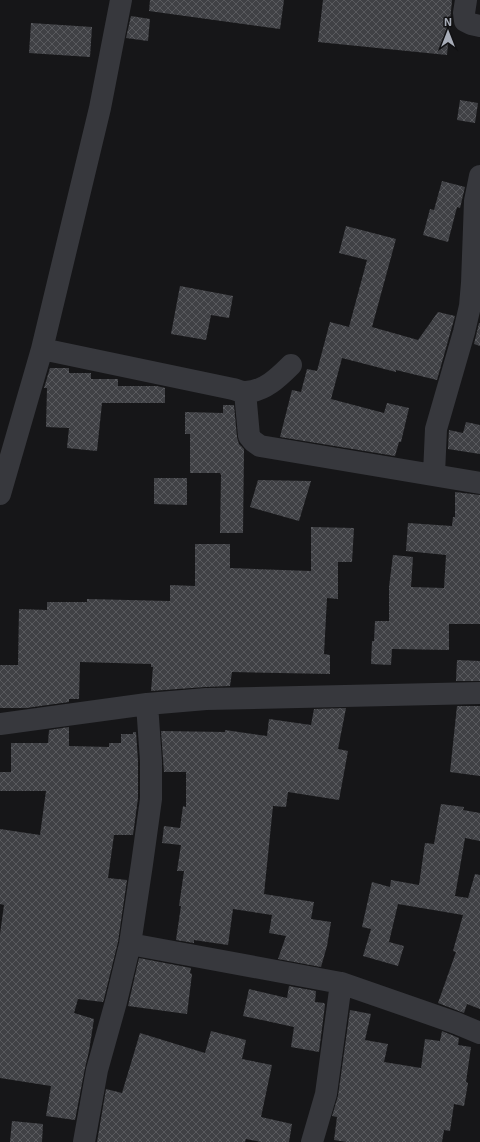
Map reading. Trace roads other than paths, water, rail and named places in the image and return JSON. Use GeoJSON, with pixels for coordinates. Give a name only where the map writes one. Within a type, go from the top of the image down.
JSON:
{"type":"FeatureCollection","features":[{"type":"Feature","properties":{"kind":"street"},"geometry":{"type":"LineString","coordinates":[[0,494],[42,349],[100,108],[121,0]]}},
{"type":"Feature","properties":{"kind":"street"},"geometry":{"type":"LineString","coordinates":[[466,0],[464,13],[465,21],[480,26]]}},
{"type":"Feature","properties":{"kind":"street"},"geometry":{"type":"LineString","coordinates":[[434,474],[436,429],[470,306],[475,201],[480,176]]}},
{"type":"Feature","properties":{"kind":"street"},"geometry":{"type":"LineString","coordinates":[[42,349],[245,392],[267,386],[291,365]]}},
{"type":"Feature","properties":{"kind":"street"},"geometry":{"type":"LineString","coordinates":[[245,392],[249,436],[260,446],[434,474],[480,483]]}},
{"type":"Feature","properties":{"kind":"street"},"geometry":{"type":"LineString","coordinates":[[0,724],[147,704],[206,699],[480,693]]}},
{"type":"Feature","properties":{"kind":"street"},"geometry":{"type":"LineString","coordinates":[[84,1142],[98,1070],[130,944],[151,799],[151,761],[147,704]]}},
{"type":"Feature","properties":{"kind":"street"},"geometry":{"type":"LineString","coordinates":[[130,944],[341,983],[480,1032]]}},
{"type":"Feature","properties":{"kind":"street"},"geometry":{"type":"LineString","coordinates":[[312,1142],[326,1094],[341,983]]}}]}
